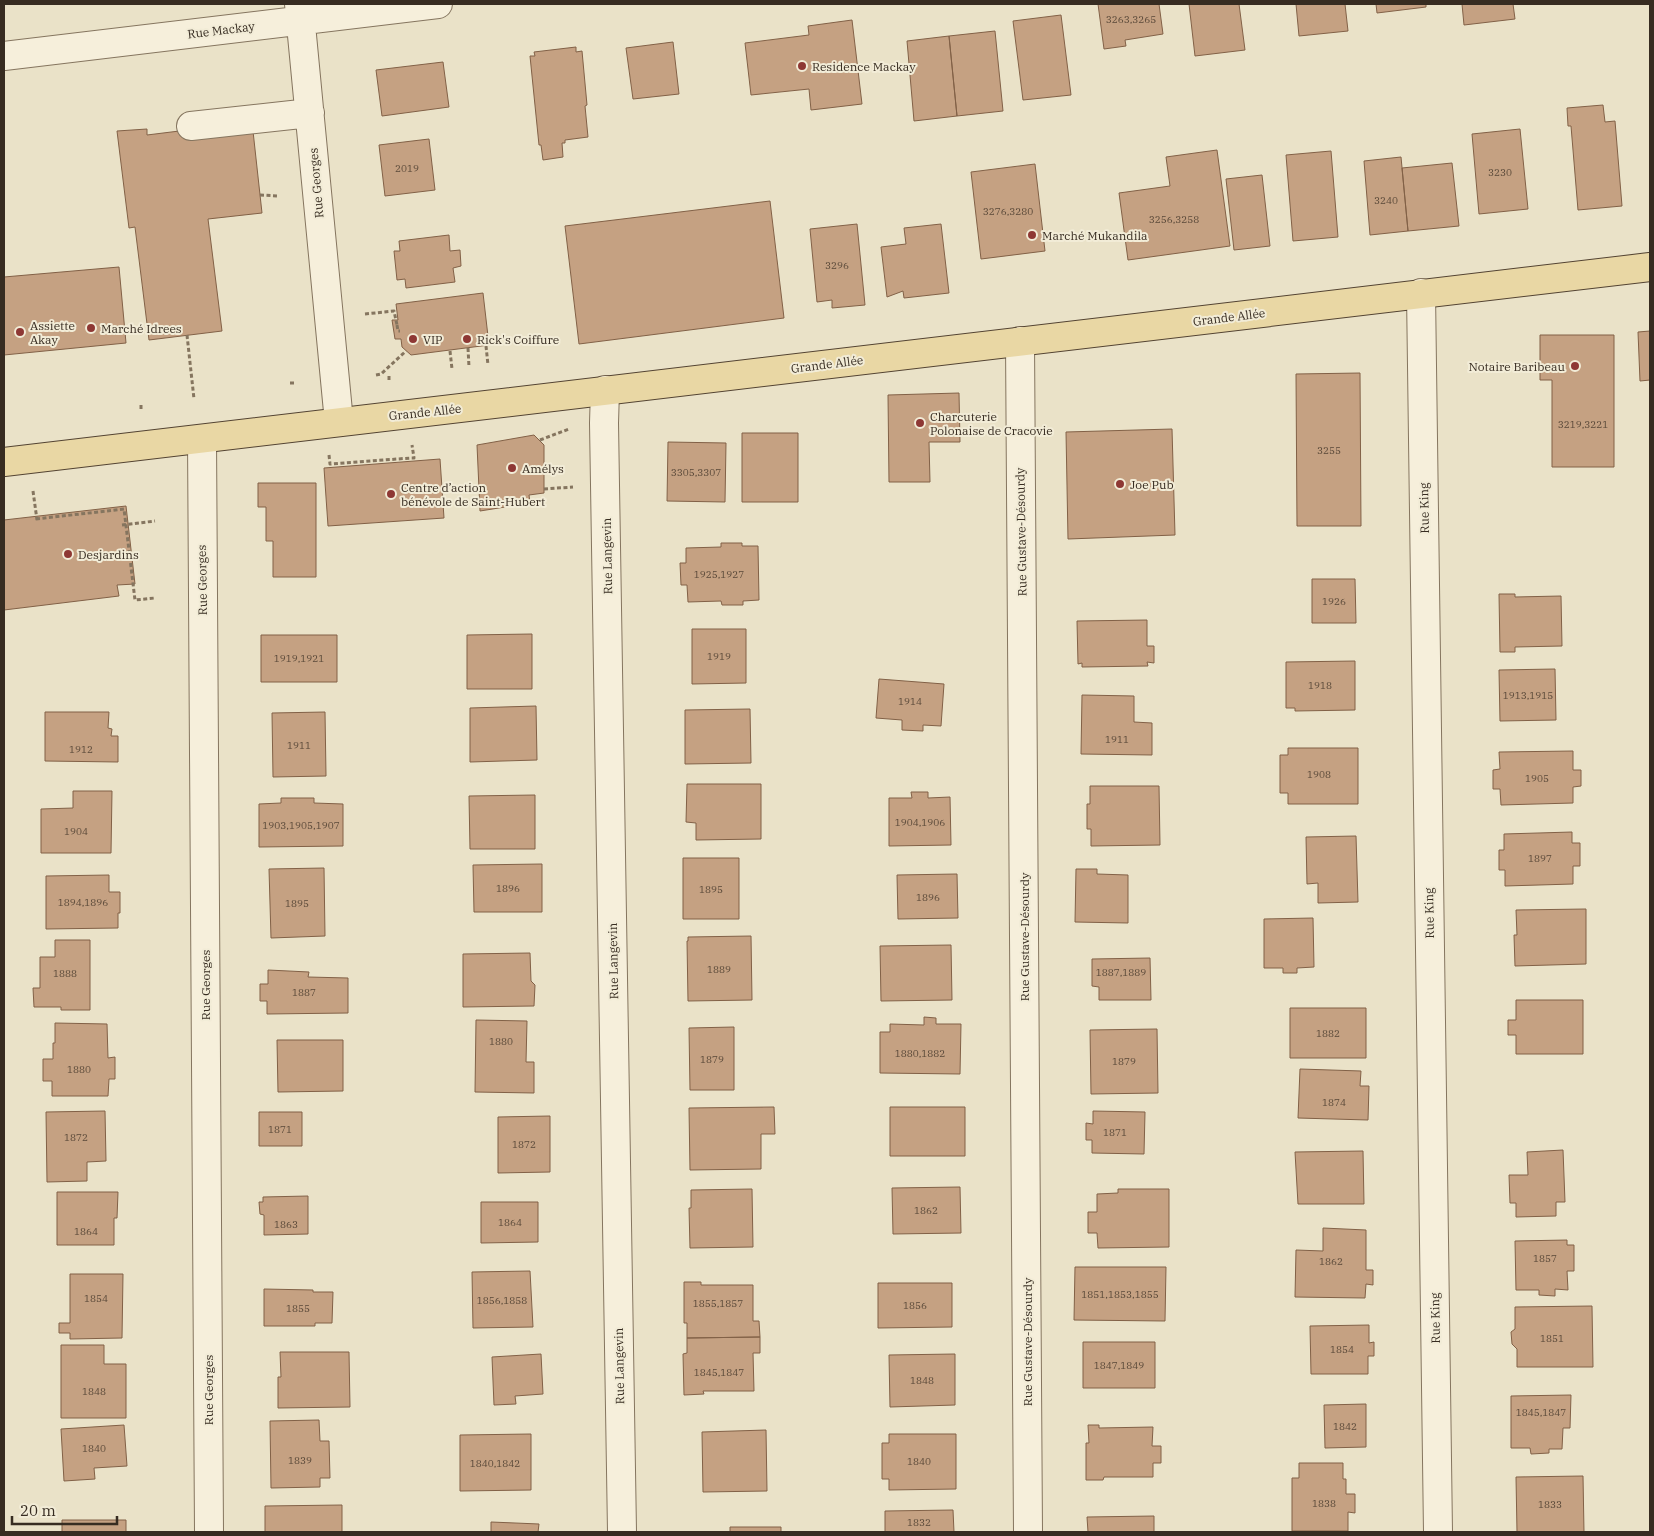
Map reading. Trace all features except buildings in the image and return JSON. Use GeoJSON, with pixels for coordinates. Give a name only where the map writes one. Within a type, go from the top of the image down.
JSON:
{"type":"FeatureCollection","features":[{"type":"Feature","properties":{"kind":"main road","name":"Grande Allée"},"geometry":{"type":"LineString","coordinates":[[4,462],[1650,267]]}},
{"type":"Feature","properties":{"kind":"street","name":"Rue Mackay"},"geometry":{"type":"LineString","coordinates":[[4,56],[258,26],[300,12],[438,4]]}},
{"type":"Feature","properties":{"kind":"street","name":"Rue Georges"},"geometry":{"type":"LineString","coordinates":[[300,12],[339,422]]}},
{"type":"Feature","properties":{"kind":"street"},"geometry":{"type":"LineString","coordinates":[[191,126],[310,113]]}},
{"type":"Feature","properties":{"kind":"street","name":"Rue King"},"geometry":{"type":"LineString","coordinates":[[1421,293],[1438,1532]]}},
{"type":"Feature","properties":{"kind":"street","name":"Rue Gustave-Désourdy"},"geometry":{"type":"LineString","coordinates":[[1020,341],[1028,1532]]}},
{"type":"Feature","properties":{"kind":"street","name":"Rue Langevin"},"geometry":{"type":"LineString","coordinates":[[606,390],[604,423],[622,1532]]}},
{"type":"Feature","properties":{"kind":"street","name":"Rue Georges"},"geometry":{"type":"LineString","coordinates":[[202,438],[208,1532]]}},
{"type":"Feature","properties":{"kind":"path"},"geometry":{"type":"LineString","coordinates":[[260,195],[278,196]]}},
{"type":"Feature","properties":{"kind":"path"},"geometry":{"type":"LineString","coordinates":[[365,314],[394,311],[398,331],[400,331]]}},
{"type":"Feature","properties":{"kind":"path"},"geometry":{"type":"LineString","coordinates":[[187,335],[194,399]]}},
{"type":"Feature","properties":{"kind":"path"},"geometry":{"type":"LineString","coordinates":[[486,346],[488,365]]}},
{"type":"Feature","properties":{"kind":"path"},"geometry":{"type":"LineString","coordinates":[[468,348],[469,367]]}},
{"type":"Feature","properties":{"kind":"path"},"geometry":{"type":"LineString","coordinates":[[450,350],[452,369]]}},
{"type":"Feature","properties":{"kind":"path"},"geometry":{"type":"LineString","coordinates":[[376,374],[381,374],[406,351]]}},
{"type":"Feature","properties":{"kind":"path"},"geometry":{"type":"LineString","coordinates":[[540,440],[566,430]]}},
{"type":"Feature","properties":{"kind":"path"},"geometry":{"type":"LineString","coordinates":[[329,450],[330,464],[409,460],[414,458],[413,448]]}},
{"type":"Feature","properties":{"kind":"path"},"geometry":{"type":"LineString","coordinates":[[544,489],[573,488]]}},
{"type":"Feature","properties":{"kind":"path"},"geometry":{"type":"LineString","coordinates":[[34,499],[37,520],[124,509],[124,525],[135,600],[155,598]]}},
{"type":"Feature","properties":{"kind":"path"},"geometry":{"type":"LineString","coordinates":[[124,525],[155,521]]}},
{"type":"Feature","properties":{"kind":"place","name":"Residence Mackay"},"geometry":{"type":"Point","coordinates":[802,66]}},
{"type":"Feature","properties":{"kind":"place","name":"Marché Mukandila"},"geometry":{"type":"Point","coordinates":[1032,235]}},
{"type":"Feature","properties":{"kind":"place","name":"Marché Idrees"},"geometry":{"type":"Point","coordinates":[91,328]}},
{"type":"Feature","properties":{"kind":"place","name":"Assiette Akay"},"geometry":{"type":"Point","coordinates":[20,332]}},
{"type":"Feature","properties":{"kind":"place","name":"VIP"},"geometry":{"type":"Point","coordinates":[413,339]}},
{"type":"Feature","properties":{"kind":"place","name":"Rick's Coiffure"},"geometry":{"type":"Point","coordinates":[467,339]}},
{"type":"Feature","properties":{"kind":"place","name":"Notaire Baribeau"},"geometry":{"type":"Point","coordinates":[1575,366]}},
{"type":"Feature","properties":{"kind":"place","name":"Charcuterie Polonaise de Cracovie"},"geometry":{"type":"Point","coordinates":[920,423]}},
{"type":"Feature","properties":{"kind":"place","name":"Amélys"},"geometry":{"type":"Point","coordinates":[512,468]}},
{"type":"Feature","properties":{"kind":"place","name":"Joe Pub"},"geometry":{"type":"Point","coordinates":[1120,484]}},
{"type":"Feature","properties":{"kind":"place","name":"Centre d’action bénévole de Saint-Hubert"},"geometry":{"type":"Point","coordinates":[391,494]}},
{"type":"Feature","properties":{"kind":"place","name":"Desjardins"},"geometry":{"type":"Point","coordinates":[68,554]}}]}
